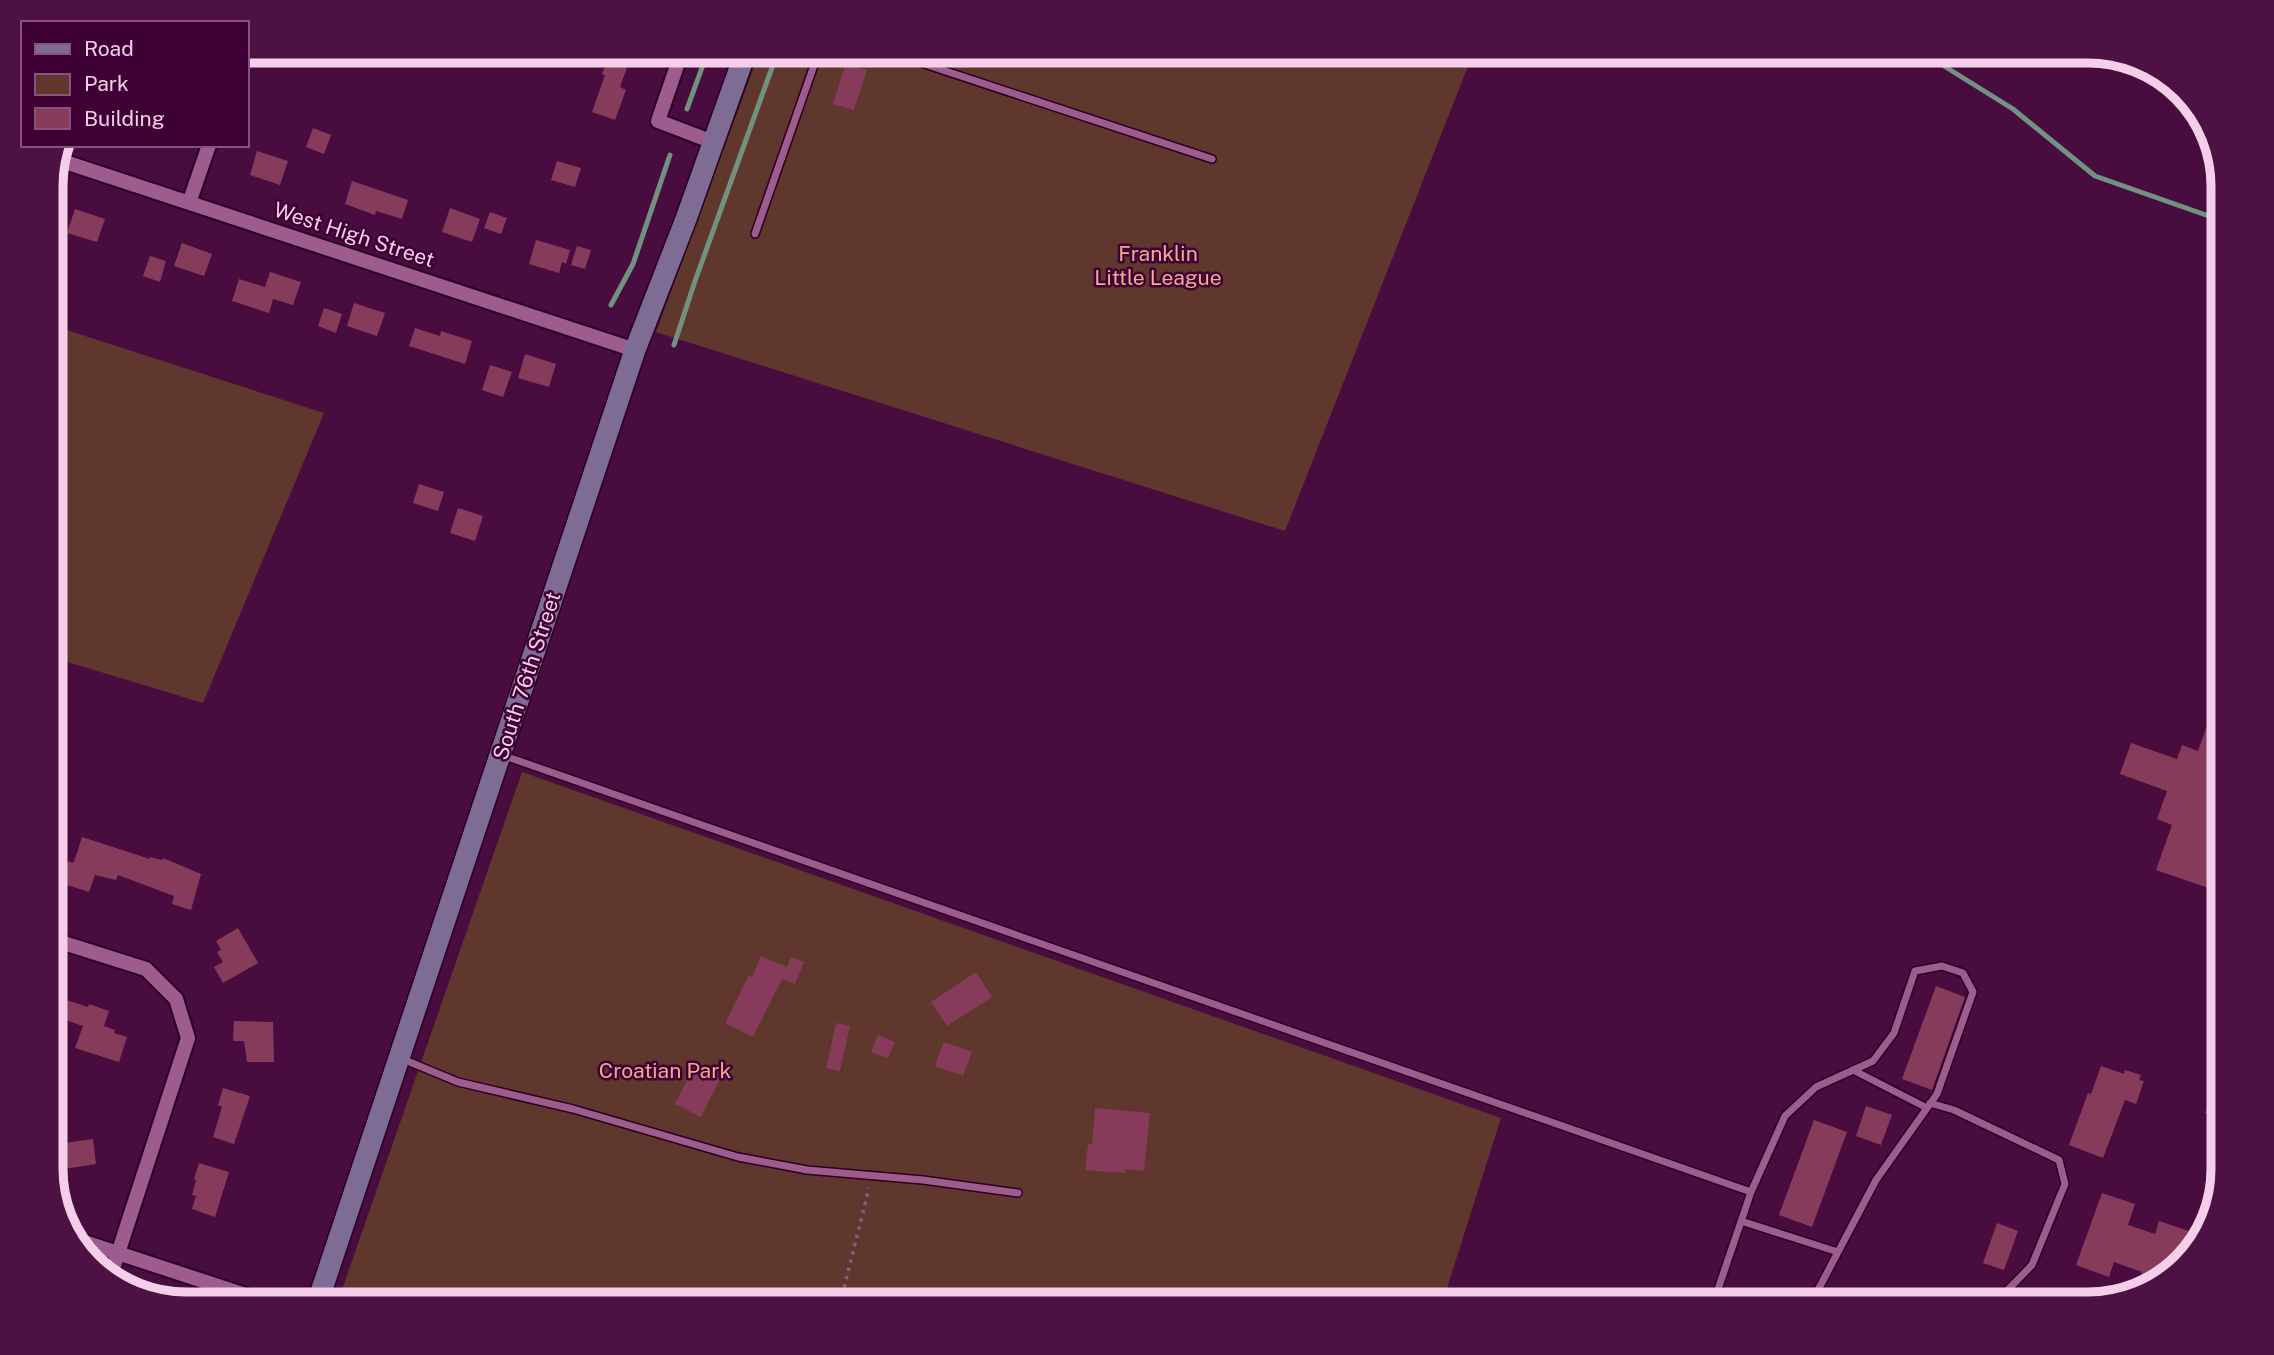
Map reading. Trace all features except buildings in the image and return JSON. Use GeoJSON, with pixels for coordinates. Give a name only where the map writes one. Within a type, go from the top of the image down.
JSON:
{"type":"FeatureCollection","features":[{"type":"Feature","properties":{"kind":"main road","name":"South 76th Street"},"geometry":{"type":"LineString","coordinates":[[321,1292],[635,350],[742,63]]}},
{"type":"Feature","properties":{"kind":"street"},"geometry":{"type":"LineString","coordinates":[[678,63],[658,121],[713,142]]}},
{"type":"Feature","properties":{"kind":"street"},"geometry":{"type":"LineString","coordinates":[[189,203],[208,147]]}},
{"type":"Feature","properties":{"kind":"street","name":"West High Street"},"geometry":{"type":"LineString","coordinates":[[65,162],[635,350]]}},
{"type":"Feature","properties":{"kind":"street"},"geometry":{"type":"LineString","coordinates":[[63,943],[146,970],[176,999],[188,1038],[113,1268]]}},
{"type":"Feature","properties":{"kind":"street"},"geometry":{"type":"LineString","coordinates":[[87,1243],[237,1292]]}},
{"type":"Feature","properties":{"kind":"lane"},"geometry":{"type":"LineString","coordinates":[[755,234],[815,63]]}},
{"type":"Feature","properties":{"kind":"lane"},"geometry":{"type":"LineString","coordinates":[[921,63],[1212,159]]}},
{"type":"Feature","properties":{"kind":"lane"},"geometry":{"type":"LineString","coordinates":[[500,754],[1751,1192]]}},
{"type":"Feature","properties":{"kind":"lane"},"geometry":{"type":"LineString","coordinates":[[1717,1292],[1751,1192],[1785,1116],[1816,1087],[1873,1060],[1894,1033],[1915,971],[1942,966],[1963,973],[1973,992],[1937,1094],[1876,1180],[1816,1292]]}},
{"type":"Feature","properties":{"kind":"lane"},"geometry":{"type":"LineString","coordinates":[[399,1058],[458,1082],[573,1109],[737,1157],[807,1170],[1018,1193]]}},
{"type":"Feature","properties":{"kind":"lane"},"geometry":{"type":"LineString","coordinates":[[1853,1070],[1929,1106],[1954,1110],[2060,1160],[2065,1184],[2032,1265],[2006,1292]]}},
{"type":"Feature","properties":{"kind":"lane"},"geometry":{"type":"LineString","coordinates":[[1741,1221],[1838,1252]]}},
{"type":"Feature","properties":{"kind":"path"},"geometry":{"type":"LineString","coordinates":[[843,1292],[872,1176]]}},
{"type":"Feature","properties":{"kind":"green space","name":"Franklin Little League"},"geometry":{"type":"Polygon","coordinates":[[[756,63],[1469,63],[1285,531],[656,332],[756,63]]]}},
{"type":"Feature","properties":{"kind":"green space"},"geometry":{"type":"Polygon","coordinates":[[[63,329],[324,413],[203,703],[63,661],[63,329]]]}},
{"type":"Feature","properties":{"kind":"green space","name":"Croatian Park"},"geometry":{"type":"Polygon","coordinates":[[[522,772],[1501,1118],[1446,1292],[341,1292],[522,772]]]}},
{"type":"Feature","properties":{"kind":"waterway"},"geometry":{"type":"LineString","coordinates":[[687,109],[704,63]]}},
{"type":"Feature","properties":{"kind":"waterway"},"geometry":{"type":"LineString","coordinates":[[674,345],[774,63]]}},
{"type":"Feature","properties":{"kind":"waterway"},"geometry":{"type":"LineString","coordinates":[[1939,63],[2013,109],[2095,176],[2211,217]]}},
{"type":"Feature","properties":{"kind":"waterway"},"geometry":{"type":"LineString","coordinates":[[611,305],[633,264],[670,155]]}}]}
